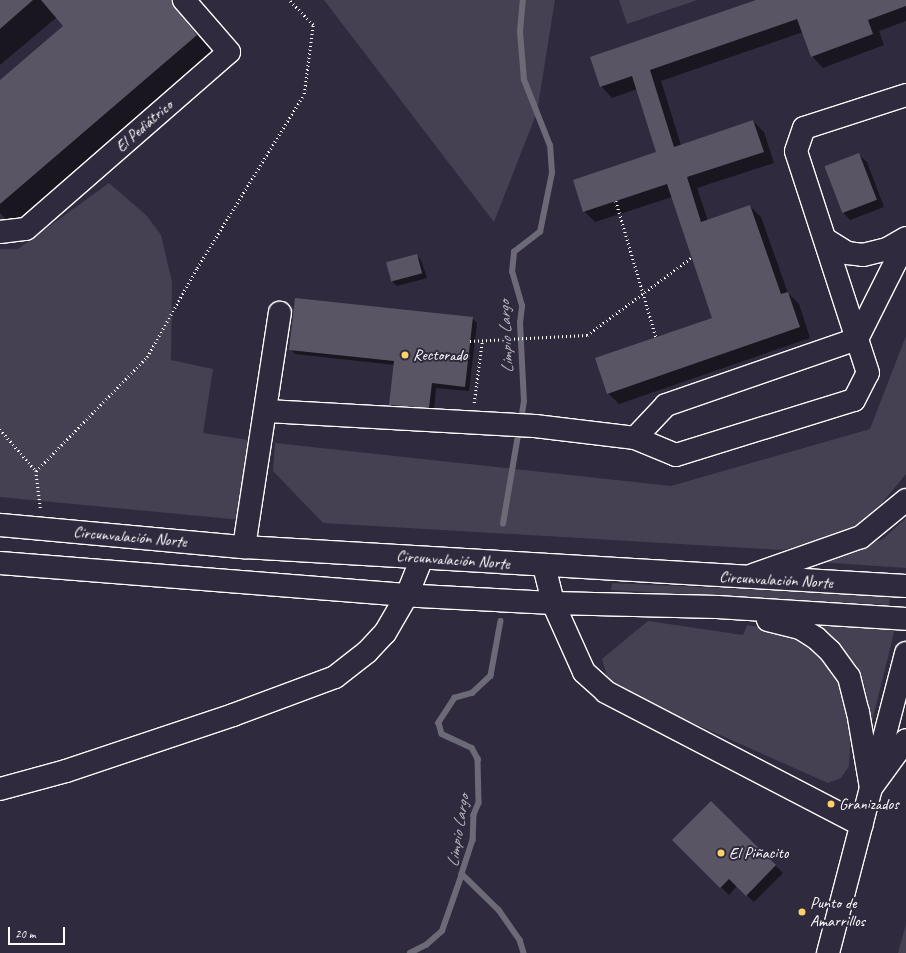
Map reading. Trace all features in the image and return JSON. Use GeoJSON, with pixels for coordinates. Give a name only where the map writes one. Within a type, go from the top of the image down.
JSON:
{"type":"FeatureCollection","features":[{"type":"Feature","properties":{"kind":"main road","name":"El Pediátrico"},"geometry":{"type":"LineString","coordinates":[[0,232],[26,229],[229,52],[184,0]]}},
{"type":"Feature","properties":{"kind":"main road"},"geometry":{"type":"LineString","coordinates":[[267,411],[535,426],[634,438],[676,455],[854,400],[868,373],[796,151],[804,128],[906,95]]}},
{"type":"Feature","properties":{"kind":"main road"},"geometry":{"type":"LineString","coordinates":[[824,239],[847,253],[863,255],[887,249],[906,238]]}},
{"type":"Feature","properties":{"kind":"main road"},"geometry":{"type":"LineString","coordinates":[[634,438],[666,405],[857,339],[906,241]]}},
{"type":"Feature","properties":{"kind":"main road"},"geometry":{"type":"LineString","coordinates":[[241,582],[244,547],[267,411],[280,313]]}},
{"type":"Feature","properties":{"kind":"main road"},"geometry":{"type":"LineString","coordinates":[[746,578],[861,537],[906,500]]}},
{"type":"Feature","properties":{"kind":"main road","name":"Circunvalación Norte"},"geometry":{"type":"LineString","coordinates":[[0,525],[244,547],[746,578],[906,586]]}},
{"type":"Feature","properties":{"kind":"main road"},"geometry":{"type":"LineString","coordinates":[[0,789],[66,771],[233,715],[335,678],[377,643],[407,595],[422,558]]}},
{"type":"Feature","properties":{"kind":"main road","name":"Circunvalación Norte"},"geometry":{"type":"LineString","coordinates":[[0,563],[407,595],[553,603],[717,607],[906,619]]}},
{"type":"Feature","properties":{"kind":"main road"},"geometry":{"type":"LineString","coordinates":[[544,566],[553,603],[584,672],[606,692],[861,825]]}},
{"type":"Feature","properties":{"kind":"main road"},"geometry":{"type":"LineString","coordinates":[[717,607],[800,628],[830,651],[849,677],[858,712],[871,788]]}},
{"type":"Feature","properties":{"kind":"main road"},"geometry":{"type":"LineString","coordinates":[[828,953],[906,653]]}},
{"type":"Feature","properties":{"kind":"main road"},"geometry":{"type":"LineString","coordinates":[[871,788],[906,740]]}},
{"type":"Feature","properties":{"kind":"path"},"geometry":{"type":"LineString","coordinates":[[36,471],[147,357],[196,268],[304,94],[313,25],[289,0]]}},
{"type":"Feature","properties":{"kind":"path"},"geometry":{"type":"LineString","coordinates":[[616,201],[656,337]]}},
{"type":"Feature","properties":{"kind":"path"},"geometry":{"type":"LineString","coordinates":[[470,341],[587,335],[692,257]]}},
{"type":"Feature","properties":{"kind":"path"},"geometry":{"type":"LineString","coordinates":[[471,422],[482,340]]}},
{"type":"Feature","properties":{"kind":"path"},"geometry":{"type":"LineString","coordinates":[[0,429],[36,471],[44,529]]}},
{"type":"Feature","properties":{"kind":"shaded area"},"geometry":{"type":"Polygon","coordinates":[[[324,0],[555,0],[537,112],[494,222],[324,0]]]}},
{"type":"Feature","properties":{"kind":"shaded area"},"geometry":{"type":"Polygon","coordinates":[[[619,0],[697,0],[627,24],[619,0]]]}},
{"type":"Feature","properties":{"kind":"shaded area"},"geometry":{"type":"Polygon","coordinates":[[[109,183],[147,216],[161,235],[172,282],[171,360],[213,369],[203,433],[248,440],[242,520],[0,497],[0,249],[18,249],[109,183]]]}},
{"type":"Feature","properties":{"kind":"shaded area"},"geometry":{"type":"Polygon","coordinates":[[[906,336],[906,474],[882,503],[848,532],[783,550],[323,523],[273,471],[275,443],[671,486],[870,429],[906,336]]]}},
{"type":"Feature","properties":{"kind":"shaded area"},"geometry":{"type":"Polygon","coordinates":[[[906,518],[906,568],[819,562],[883,539],[906,518]]]}},
{"type":"Feature","properties":{"kind":"shaded area"},"geometry":{"type":"Polygon","coordinates":[[[612,583],[890,596],[889,605],[611,590],[612,583]]]}},
{"type":"Feature","properties":{"kind":"shaded area"},"geometry":{"type":"Polygon","coordinates":[[[813,619],[895,628],[872,722],[865,688],[856,665],[813,619]]]}},
{"type":"Feature","properties":{"kind":"shaded area"},"geometry":{"type":"Polygon","coordinates":[[[648,621],[743,635],[747,625],[764,628],[791,637],[817,653],[841,678],[851,729],[849,766],[841,778],[828,783],[623,692],[608,680],[602,659],[648,621]]]}},
{"type":"Feature","properties":{"kind":"shaded area"},"geometry":{"type":"Polygon","coordinates":[[[906,924],[906,953],[898,953],[906,924]]]}},
{"type":"Feature","properties":{"kind":"building"},"geometry":{"type":"Polygon","coordinates":[[[0,0],[33,0],[0,29],[0,0]]]}},
{"type":"Feature","properties":{"kind":"building"},"geometry":{"type":"Polygon","coordinates":[[[41,0],[172,0],[175,8],[197,35],[0,204],[0,80],[63,26],[41,0]]]}},
{"type":"Feature","properties":{"kind":"building"},"geometry":{"type":"Polygon","coordinates":[[[756,0],[906,0],[906,6],[868,20],[873,34],[811,57],[797,19],[650,70],[674,147],[753,120],[764,152],[687,177],[701,222],[750,205],[781,294],[788,292],[800,327],[607,394],[595,358],[712,318],[667,184],[583,212],[573,180],[656,152],[632,76],[600,87],[590,57],[756,0]]]}},
{"type":"Feature","properties":{"kind":"building"},"geometry":{"type":"Polygon","coordinates":[[[859,153],[877,200],[842,213],[824,166],[859,153]]]}},
{"type":"Feature","properties":{"kind":"building"},"geometry":{"type":"Polygon","coordinates":[[[417,254],[422,273],[391,282],[386,262],[417,254]]]}},
{"type":"Feature","properties":{"kind":"building","name":"Rectorado"},"geometry":{"type":"Polygon","coordinates":[[[295,298],[473,317],[465,387],[432,383],[429,408],[389,405],[394,361],[289,350],[295,298]]]}},
{"type":"Feature","properties":{"kind":"building"},"geometry":{"type":"Polygon","coordinates":[[[711,801],[776,865],[746,896],[729,879],[720,888],[672,840],[711,801]]]}},
{"type":"Feature","properties":{"kind":"waterway","name":"Limpio Largo"},"geometry":{"type":"LineString","coordinates":[[521,420],[524,402],[520,323],[522,306],[512,272],[514,252],[540,232],[552,173],[550,146],[524,80],[520,32],[523,0]]}},
{"type":"Feature","properties":{"kind":"waterway","name":"Limpio Largo"},"geometry":{"type":"LineString","coordinates":[[503,524],[519,429]]}},
{"type":"Feature","properties":{"kind":"waterway","name":"Limpio Largo"},"geometry":{"type":"LineString","coordinates":[[501,621],[491,676],[473,693],[455,698],[439,723],[442,734],[472,748],[478,759],[479,803],[474,815],[473,840],[462,874],[499,910],[520,940],[524,953]]}},
{"type":"Feature","properties":{"kind":"waterway"},"geometry":{"type":"LineString","coordinates":[[410,953],[426,945],[442,931],[462,874]]}},
{"type":"Feature","properties":{"kind":"place","name":"Rectorado"},"geometry":{"type":"Point","coordinates":[405,355]}},
{"type":"Feature","properties":{"kind":"place","name":"Granizados"},"geometry":{"type":"Point","coordinates":[831,804]}},
{"type":"Feature","properties":{"kind":"place","name":"El Piñacito"},"geometry":{"type":"Point","coordinates":[721,853]}},
{"type":"Feature","properties":{"kind":"place","name":"Punto de Amarrillos"},"geometry":{"type":"Point","coordinates":[802,912]}}]}
